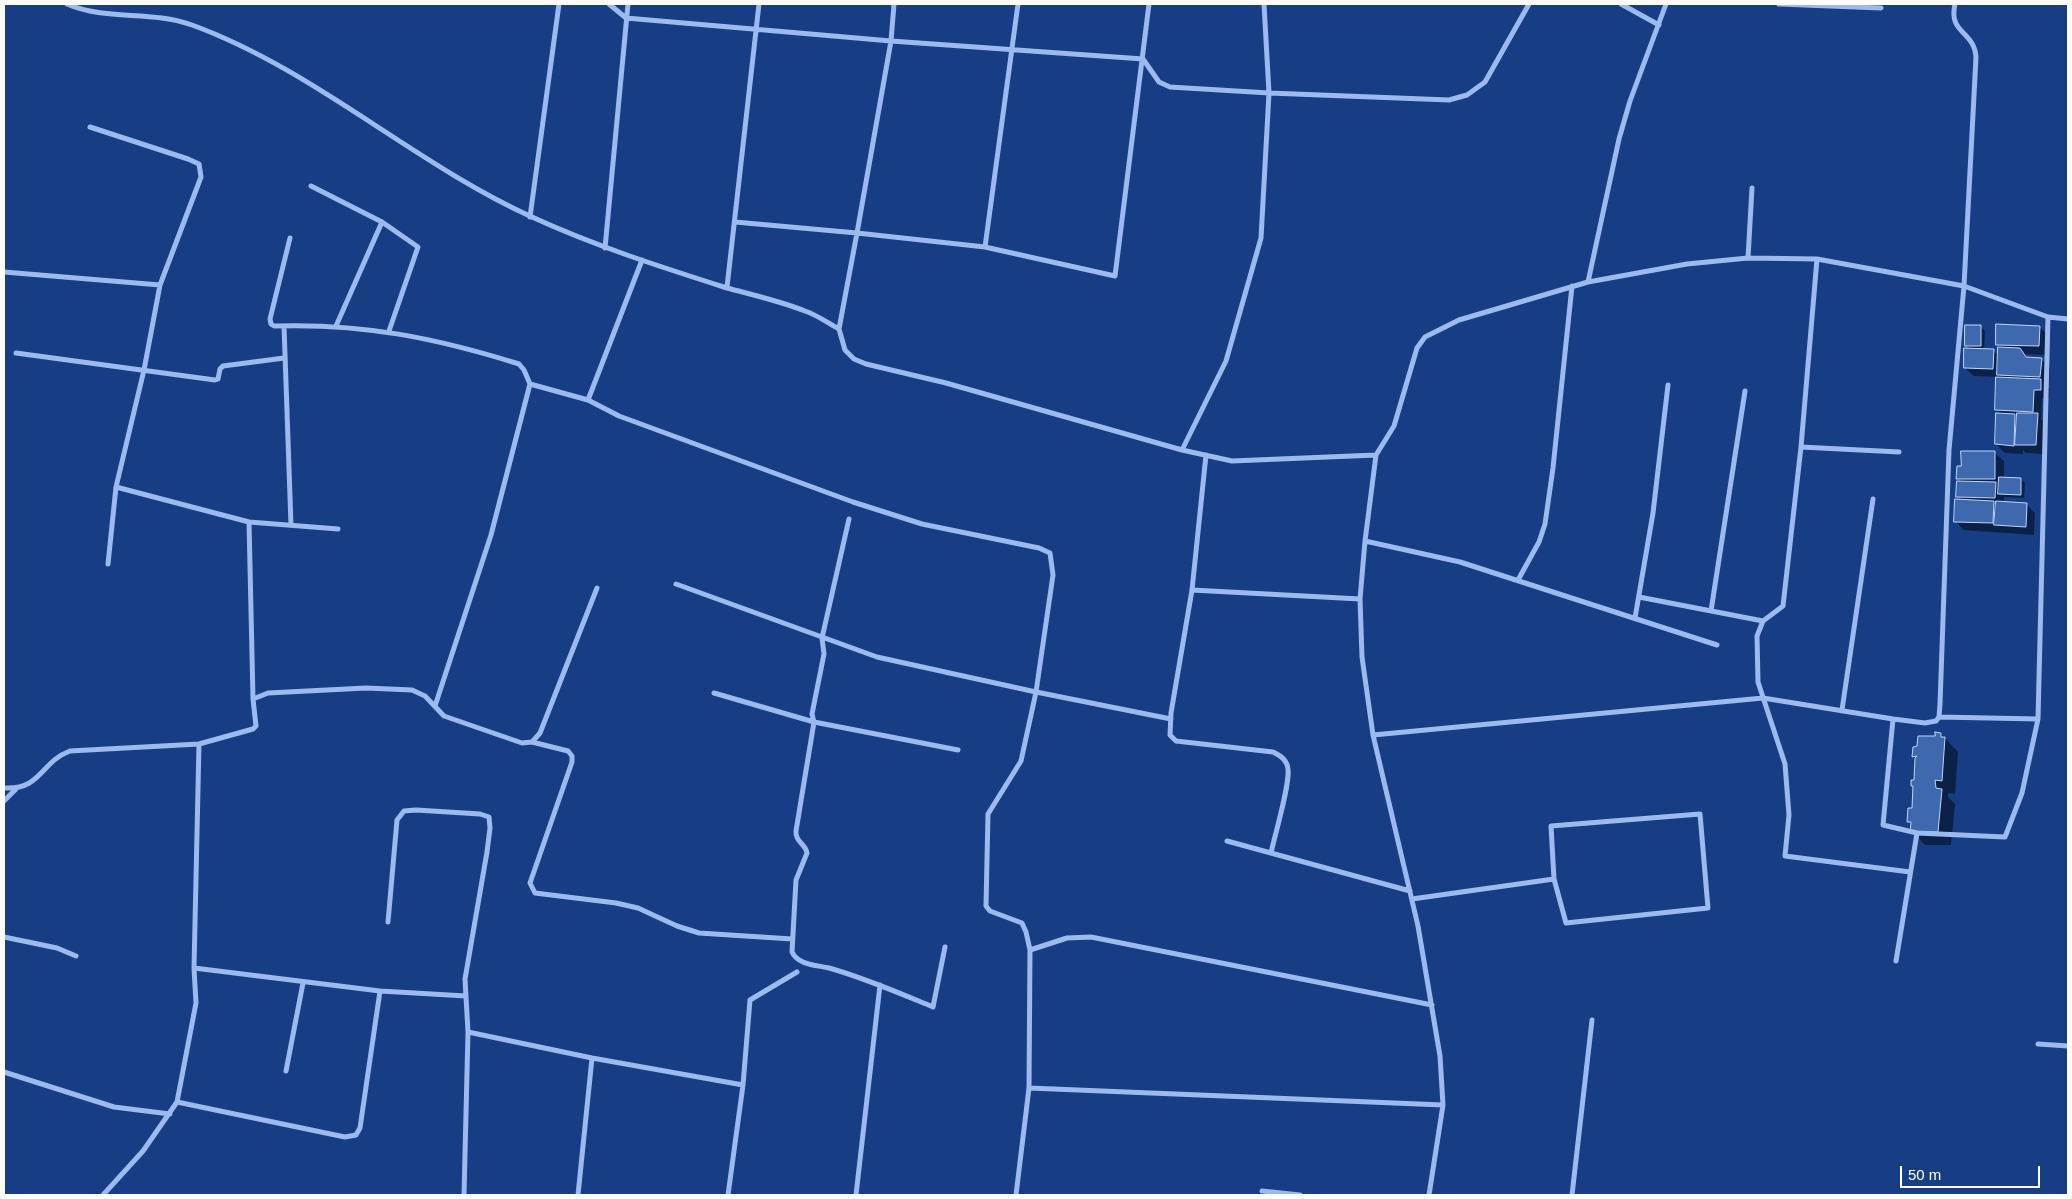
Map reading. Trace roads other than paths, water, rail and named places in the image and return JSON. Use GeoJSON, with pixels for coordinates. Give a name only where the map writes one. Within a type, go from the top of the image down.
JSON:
{"type":"FeatureCollection","features":[{"type":"Feature","properties":{"kind":"street"},"geometry":{"type":"LineString","coordinates":[[67,4],[93,13],[168,19],[191,25],[267,58],[360,115],[449,174],[530,216],[605,248],[727,288],[806,311],[839,328]]}},
{"type":"Feature","properties":{"kind":"street"},"geometry":{"type":"LineString","coordinates":[[530,216],[558,4]]}},
{"type":"Feature","properties":{"kind":"street"},"geometry":{"type":"LineString","coordinates":[[609,4],[626,18],[891,41],[1143,59]]}},
{"type":"Feature","properties":{"kind":"street"},"geometry":{"type":"LineString","coordinates":[[605,248],[628,4]]}},
{"type":"Feature","properties":{"kind":"street"},"geometry":{"type":"LineString","coordinates":[[727,288],[758,4]]}},
{"type":"Feature","properties":{"kind":"street"},"geometry":{"type":"LineString","coordinates":[[894,4],[891,41],[839,328],[845,350],[854,359],[866,364],[946,383],[1182,450],[1232,461],[1376,455]]}},
{"type":"Feature","properties":{"kind":"street"},"geometry":{"type":"LineString","coordinates":[[985,247],[1018,4]]}},
{"type":"Feature","properties":{"kind":"street"},"geometry":{"type":"LineString","coordinates":[[735,222],[985,247],[1115,276],[1149,4]]}},
{"type":"Feature","properties":{"kind":"street"},"geometry":{"type":"LineString","coordinates":[[1182,450],[1226,361],[1262,238],[1269,93],[1264,4]]}},
{"type":"Feature","properties":{"kind":"street"},"geometry":{"type":"LineString","coordinates":[[1143,59],[1159,82],[1170,87],[1449,100],[1468,95],[1485,82],[1529,4]]}},
{"type":"Feature","properties":{"kind":"street"},"geometry":{"type":"LineString","coordinates":[[1621,4],[1659,25]]}},
{"type":"Feature","properties":{"kind":"street"},"geometry":{"type":"LineString","coordinates":[[1588,282],[1619,139],[1630,101],[1666,4]]}},
{"type":"Feature","properties":{"kind":"street"},"geometry":{"type":"LineString","coordinates":[[1779,4],[1880,8]]}},
{"type":"Feature","properties":{"kind":"street"},"geometry":{"type":"LineString","coordinates":[[1939,717],[1949,450],[1964,286],[1976,57],[1972,42],[1955,25],[1953,16],[1955,4]]}},
{"type":"Feature","properties":{"kind":"street"},"geometry":{"type":"LineString","coordinates":[[90,127],[199,164],[201,177],[160,285],[144,370],[116,487],[108,564]]}},
{"type":"Feature","properties":{"kind":"street"},"geometry":{"type":"LineString","coordinates":[[311,186],[382,222],[418,248],[389,331]]}},
{"type":"Feature","properties":{"kind":"street"},"geometry":{"type":"LineString","coordinates":[[1748,258],[1752,188]]}},
{"type":"Feature","properties":{"kind":"street"},"geometry":{"type":"LineString","coordinates":[[336,326],[382,222]]}},
{"type":"Feature","properties":{"kind":"street"},"geometry":{"type":"LineString","coordinates":[[290,238],[270,320],[274,326],[336,326],[389,331],[415,336],[519,364],[530,384],[491,536],[436,706]]}},
{"type":"Feature","properties":{"kind":"street"},"geometry":{"type":"LineString","coordinates":[[1429,1195],[1443,1106],[1440,1056],[1412,900],[1373,735],[1362,657],[1360,599],[1376,455],[1394,426],[1416,348],[1425,337],[1459,320],[1572,286],[1687,264],[1748,258],[1817,259],[1964,286],[2048,317],[2068,319]]}},
{"type":"Feature","properties":{"kind":"street"},"geometry":{"type":"LineString","coordinates":[[1817,259],[1801,447],[1782,606],[1763,621],[1757,636],[1758,682],[1785,764],[1789,815],[1785,856],[1910,872]]}},
{"type":"Feature","properties":{"kind":"street"},"geometry":{"type":"LineString","coordinates":[[588,400],[642,260]]}},
{"type":"Feature","properties":{"kind":"street"},"geometry":{"type":"LineString","coordinates":[[4,272],[160,285]]}},
{"type":"Feature","properties":{"kind":"street"},"geometry":{"type":"LineString","coordinates":[[1518,580],[1538,542],[1545,524],[1553,468],[1572,286]]}},
{"type":"Feature","properties":{"kind":"street"},"geometry":{"type":"LineString","coordinates":[[1893,719],[1883,824],[1917,833],[2005,836],[2022,793],[2038,719],[2048,317]]}},
{"type":"Feature","properties":{"kind":"street"},"geometry":{"type":"LineString","coordinates":[[284,326],[292,525]]}},
{"type":"Feature","properties":{"kind":"street"},"geometry":{"type":"LineString","coordinates":[[16,354],[215,380],[218,379],[220,369],[223,366],[284,358]]}},
{"type":"Feature","properties":{"kind":"street"},"geometry":{"type":"LineString","coordinates":[[530,384],[588,400],[619,416],[853,502],[922,524],[1040,548],[1050,553],[1053,575],[1036,692],[1021,761],[988,814],[986,906],[990,911],[1022,923],[1030,950],[1029,1088],[1016,1195]]}},
{"type":"Feature","properties":{"kind":"street"},"geometry":{"type":"LineString","coordinates":[[1636,618],[1653,513],[1668,385]]}},
{"type":"Feature","properties":{"kind":"street"},"geometry":{"type":"LineString","coordinates":[[1711,611],[1745,391]]}},
{"type":"Feature","properties":{"kind":"street"},"geometry":{"type":"LineString","coordinates":[[1801,447],[1899,452]]}},
{"type":"Feature","properties":{"kind":"street"},"geometry":{"type":"LineString","coordinates":[[1206,455],[1192,590],[1170,719],[1170,735],[1176,741],[1273,752],[1284,758],[1288,768],[1287,780],[1271,853]]}},
{"type":"Feature","properties":{"kind":"street"},"geometry":{"type":"LineString","coordinates":[[116,487],[249,522],[338,529]]}},
{"type":"Feature","properties":{"kind":"street"},"geometry":{"type":"LineString","coordinates":[[1842,710],[1873,499]]}},
{"type":"Feature","properties":{"kind":"street"},"geometry":{"type":"LineString","coordinates":[[849,519],[822,638],[824,654],[812,714],[814,722],[796,831],[797,839],[807,848],[807,853],[796,880],[792,952],[795,958],[800,961],[830,968],[880,985],[933,1007],[946,947]]}},
{"type":"Feature","properties":{"kind":"street"},"geometry":{"type":"LineString","coordinates":[[4,801],[16,789],[32,783],[60,754],[70,750],[199,744],[253,729],[256,726],[252,699],[249,522]]}},
{"type":"Feature","properties":{"kind":"street"},"geometry":{"type":"LineString","coordinates":[[1365,541],[1460,562],[1717,644]]}},
{"type":"Feature","properties":{"kind":"street"},"geometry":{"type":"LineString","coordinates":[[676,584],[877,657],[1170,719]]}},
{"type":"Feature","properties":{"kind":"street"},"geometry":{"type":"LineString","coordinates":[[532,742],[540,733],[597,588]]}},
{"type":"Feature","properties":{"kind":"street"},"geometry":{"type":"LineString","coordinates":[[1192,590],[1360,599]]}},
{"type":"Feature","properties":{"kind":"street"},"geometry":{"type":"LineString","coordinates":[[1638,598],[1763,621]]}},
{"type":"Feature","properties":{"kind":"street"},"geometry":{"type":"LineString","coordinates":[[252,699],[268,693],[382,688],[418,692],[436,706],[444,716],[522,743],[532,742],[568,751],[572,756],[572,762],[530,883],[530,887],[535,893],[630,907],[699,933],[792,939]]}},
{"type":"Feature","properties":{"kind":"street"},"geometry":{"type":"LineString","coordinates":[[714,693],[814,722],[958,750]]}},
{"type":"Feature","properties":{"kind":"street"},"geometry":{"type":"LineString","coordinates":[[1373,735],[1763,698],[1925,723],[1932,723],[1939,717],[2038,719]]}},
{"type":"Feature","properties":{"kind":"street"},"geometry":{"type":"LineString","coordinates":[[103,1195],[142,1151],[178,1102],[196,1003],[194,968],[199,744]]}},
{"type":"Feature","properties":{"kind":"street"},"geometry":{"type":"LineString","coordinates":[[4,788],[16,789]]}},
{"type":"Feature","properties":{"kind":"street"},"geometry":{"type":"LineString","coordinates":[[388,922],[397,820],[404,811],[425,810],[480,814],[489,817],[490,828],[465,979],[468,1032],[464,1195]]}},
{"type":"Feature","properties":{"kind":"street"},"geometry":{"type":"LineString","coordinates":[[1700,814],[1708,908],[1566,923],[1554,879],[1551,826],[1700,814]]}},
{"type":"Feature","properties":{"kind":"street"},"geometry":{"type":"LineString","coordinates":[[1896,961],[1917,833]]}},
{"type":"Feature","properties":{"kind":"street"},"geometry":{"type":"LineString","coordinates":[[1227,841],[1410,891]]}},
{"type":"Feature","properties":{"kind":"street"},"geometry":{"type":"LineString","coordinates":[[1412,900],[1554,879]]}},
{"type":"Feature","properties":{"kind":"street"},"geometry":{"type":"LineString","coordinates":[[4,937],[57,948],[76,956]]}},
{"type":"Feature","properties":{"kind":"street"},"geometry":{"type":"LineString","coordinates":[[1030,950],[1067,938],[1091,937],[1432,1005]]}},
{"type":"Feature","properties":{"kind":"street"},"geometry":{"type":"LineString","coordinates":[[194,968],[303,983],[380,991],[466,996]]}},
{"type":"Feature","properties":{"kind":"street"},"geometry":{"type":"LineString","coordinates":[[728,1195],[743,1085],[750,1000],[796,972]]}},
{"type":"Feature","properties":{"kind":"street"},"geometry":{"type":"LineString","coordinates":[[286,1071],[303,983]]}},
{"type":"Feature","properties":{"kind":"street"},"geometry":{"type":"LineString","coordinates":[[856,1195],[880,985]]}},
{"type":"Feature","properties":{"kind":"street"},"geometry":{"type":"LineString","coordinates":[[178,1102],[345,1137],[356,1135],[360,1128],[380,991]]}},
{"type":"Feature","properties":{"kind":"street"},"geometry":{"type":"LineString","coordinates":[[1572,1195],[1592,1020]]}},
{"type":"Feature","properties":{"kind":"street"},"geometry":{"type":"LineString","coordinates":[[468,1032],[592,1058],[743,1085]]}},
{"type":"Feature","properties":{"kind":"street"},"geometry":{"type":"LineString","coordinates":[[2038,1044],[2068,1046]]}},
{"type":"Feature","properties":{"kind":"street"},"geometry":{"type":"LineString","coordinates":[[578,1195],[592,1058]]}},
{"type":"Feature","properties":{"kind":"street"},"geometry":{"type":"LineString","coordinates":[[4,1072],[114,1107],[170,1114]]}},
{"type":"Feature","properties":{"kind":"street"},"geometry":{"type":"LineString","coordinates":[[1029,1088],[1443,1106]]}},
{"type":"Feature","properties":{"kind":"street"},"geometry":{"type":"LineString","coordinates":[[1262,1191],[1300,1195]]}}]}
